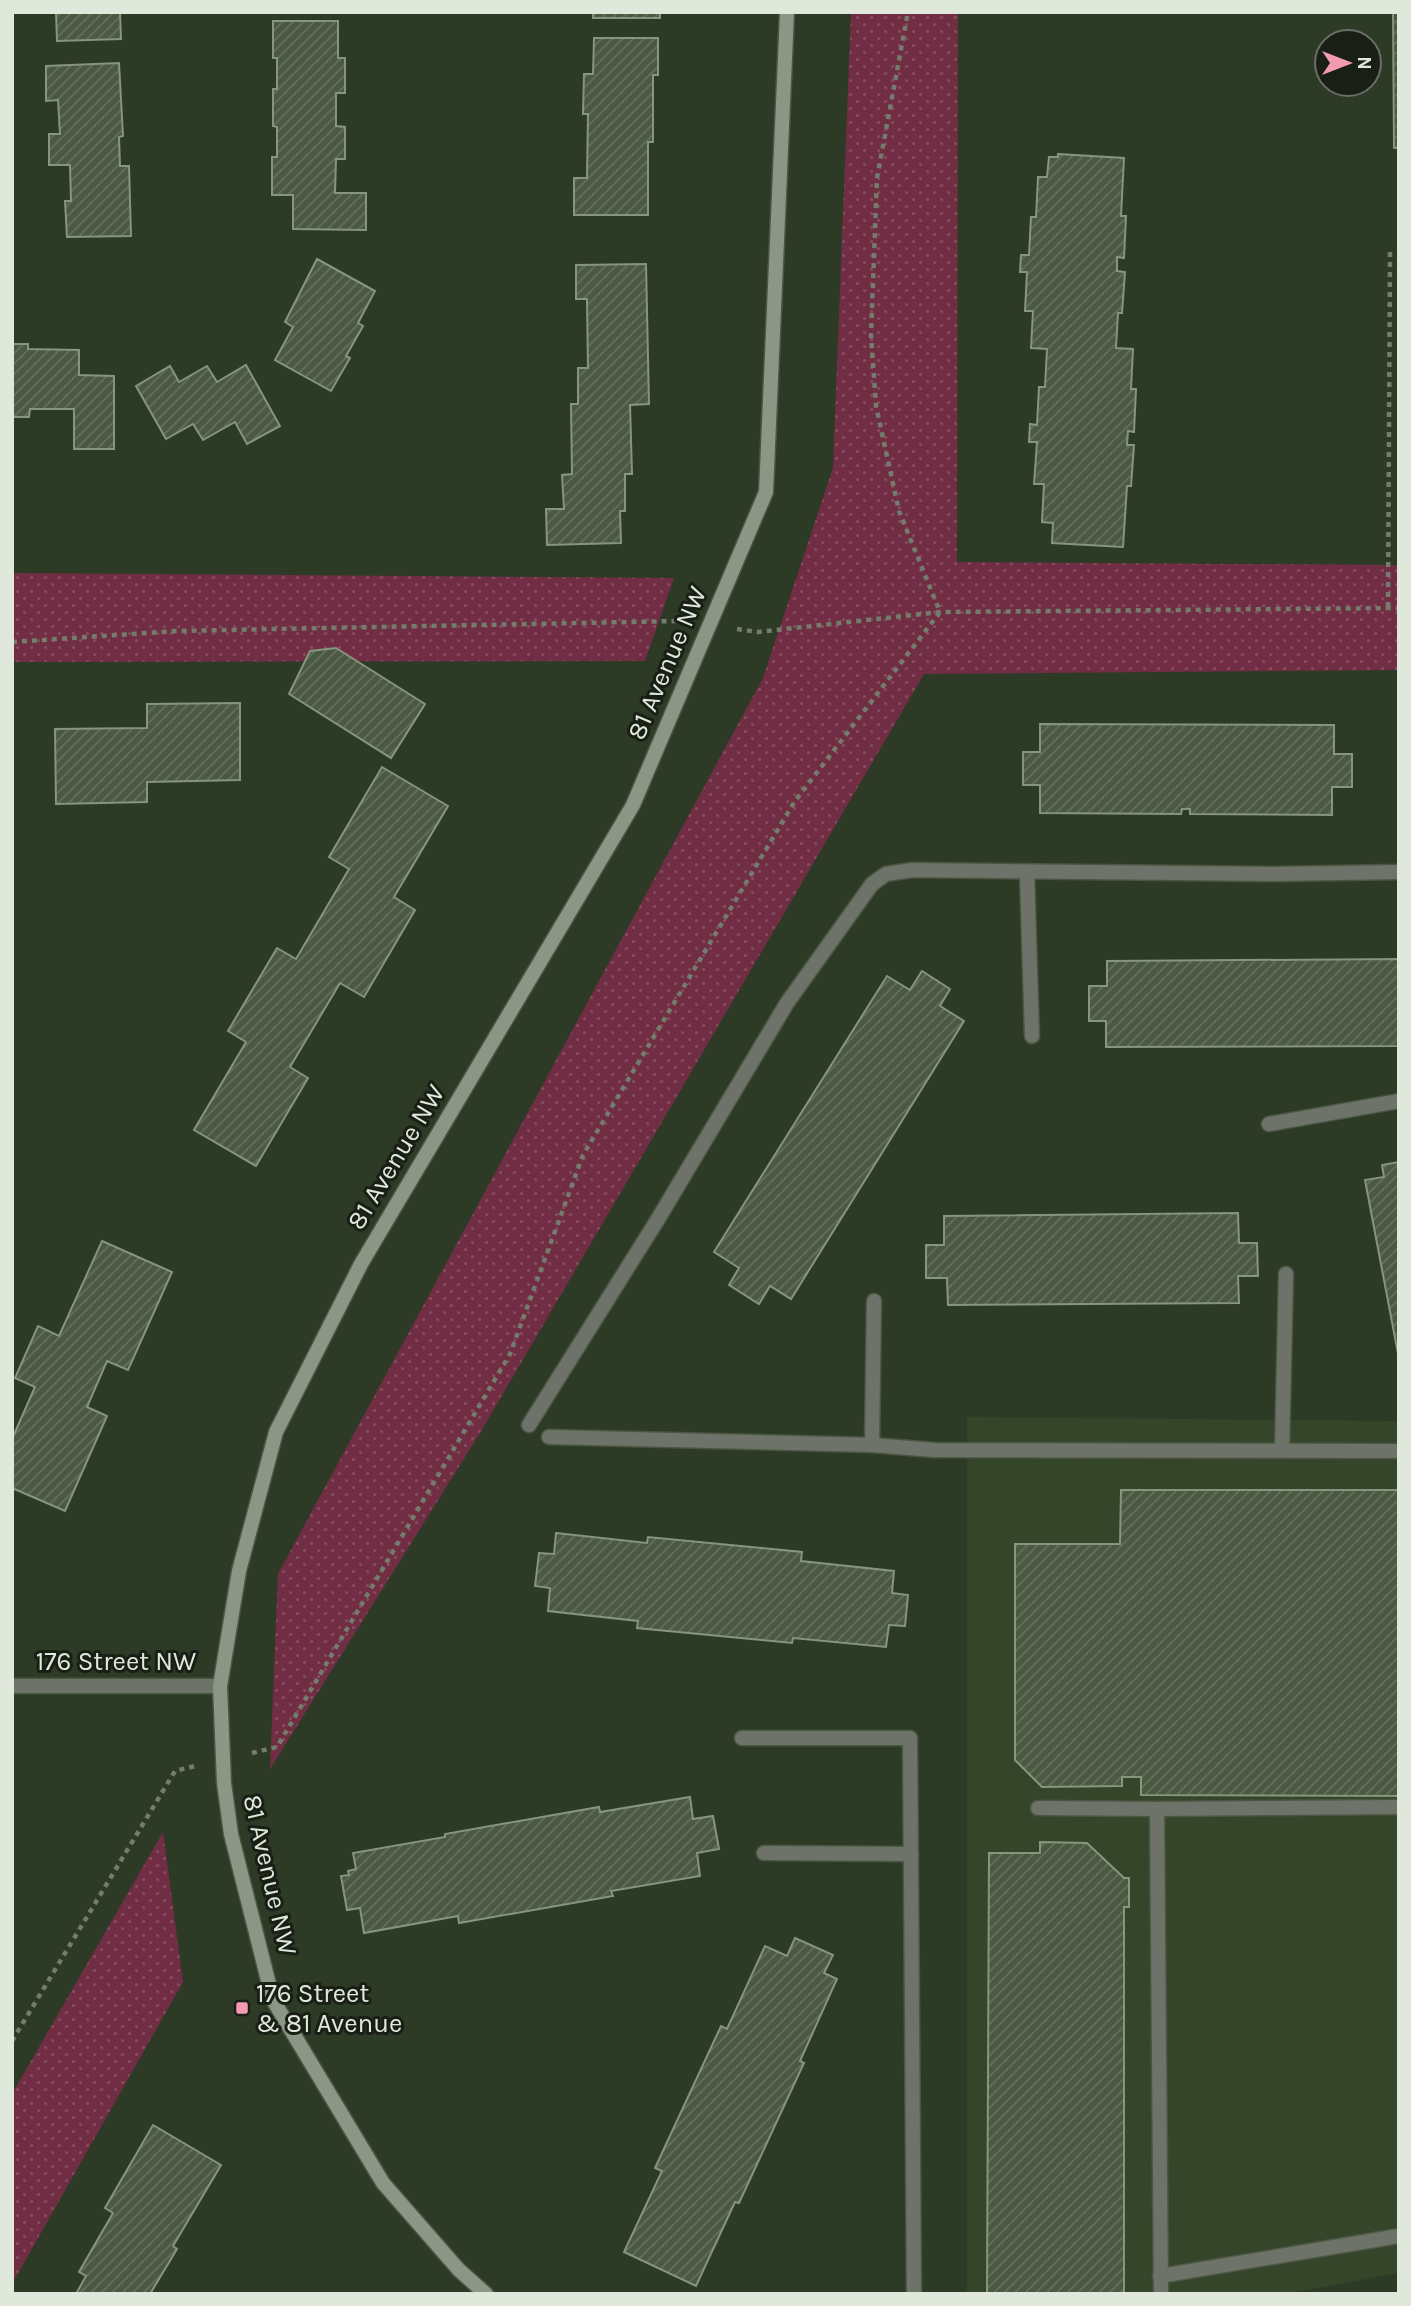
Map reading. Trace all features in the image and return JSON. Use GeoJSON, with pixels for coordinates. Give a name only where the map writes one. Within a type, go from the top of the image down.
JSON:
{"type":"FeatureCollection","features":[{"type":"Feature","properties":{"kind":"street","name":"81 Avenue NW"},"geometry":{"type":"LineString","coordinates":[[486,2294],[459,2270],[383,2183],[273,2000],[230,1834],[220,1686],[239,1570],[276,1432],[361,1264],[633,805],[766,492],[787,12]]}},
{"type":"Feature","properties":{"kind":"street"},"geometry":{"type":"LineString","coordinates":[[529,1425],[658,1219],[787,1003],[873,884],[887,874],[912,870],[1027,873],[1399,872]]}},
{"type":"Feature","properties":{"kind":"street"},"geometry":{"type":"LineString","coordinates":[[1027,873],[1032,1036]]}},
{"type":"Feature","properties":{"kind":"street"},"geometry":{"type":"LineString","coordinates":[[1269,1124],[1399,1101]]}},
{"type":"Feature","properties":{"kind":"street"},"geometry":{"type":"LineString","coordinates":[[1282,1450],[1286,1274]]}},
{"type":"Feature","properties":{"kind":"street"},"geometry":{"type":"LineString","coordinates":[[873,1445],[874,1301]]}},
{"type":"Feature","properties":{"kind":"street"},"geometry":{"type":"LineString","coordinates":[[549,1437],[873,1445],[934,1450],[1399,1451]]}},
{"type":"Feature","properties":{"kind":"street","name":"176 Street NW"},"geometry":{"type":"LineString","coordinates":[[12,1686],[220,1686]]}},
{"type":"Feature","properties":{"kind":"street"},"geometry":{"type":"LineString","coordinates":[[742,1738],[910,1738],[914,2294]]}},
{"type":"Feature","properties":{"kind":"street"},"geometry":{"type":"LineString","coordinates":[[1038,1808],[1399,1807]]}},
{"type":"Feature","properties":{"kind":"street"},"geometry":{"type":"LineString","coordinates":[[1157,1809],[1161,2294]]}},
{"type":"Feature","properties":{"kind":"street"},"geometry":{"type":"LineString","coordinates":[[764,1853],[911,1854]]}},
{"type":"Feature","properties":{"kind":"street"},"geometry":{"type":"LineString","coordinates":[[1160,2276],[1399,2236]]}},
{"type":"Feature","properties":{"kind":"path"},"geometry":{"type":"LineString","coordinates":[[12,2041],[174,1771],[277,1747],[510,1354],[583,1155],[795,801],[940,612],[899,511],[876,406],[871,335],[877,178],[908,12]]}},
{"type":"Feature","properties":{"kind":"path"},"geometry":{"type":"LineString","coordinates":[[1388,607],[1390,251]]}},
{"type":"Feature","properties":{"kind":"shaded area"},"geometry":{"type":"Polygon","coordinates":[[[851,12],[958,12],[957,562],[1399,565],[1399,670],[924,674],[480,1433],[270,1769],[278,1574],[763,678],[833,468],[851,12]]]}},
{"type":"Feature","properties":{"kind":"shaded area"},"geometry":{"type":"Polygon","coordinates":[[[12,573],[674,578],[645,661],[12,662],[12,573]]]}},
{"type":"Feature","properties":{"kind":"shaded area"},"geometry":{"type":"Polygon","coordinates":[[[967,1417],[1399,1421],[1399,2273],[1285,2294],[967,2294],[967,1417]]]}},
{"type":"Feature","properties":{"kind":"shaded area"},"geometry":{"type":"Polygon","coordinates":[[[163,1832],[183,1982],[12,2284],[12,2094],[163,1832]]]}},
{"type":"Feature","properties":{"kind":"building"},"geometry":{"type":"Polygon","coordinates":[[[56,12],[120,12],[121,39],[57,41],[56,12]]]}},
{"type":"Feature","properties":{"kind":"building"},"geometry":{"type":"Polygon","coordinates":[[[593,12],[660,12],[660,18],[593,18],[593,12]]]}},
{"type":"Feature","properties":{"kind":"building"},"geometry":{"type":"Polygon","coordinates":[[[1393,12],[1399,12],[1399,148],[1394,148],[1393,12]]]}},
{"type":"Feature","properties":{"kind":"building"},"geometry":{"type":"Polygon","coordinates":[[[273,21],[338,21],[338,58],[345,58],[345,93],[336,93],[336,126],[345,127],[345,159],[336,159],[335,193],[366,193],[366,230],[293,229],[293,195],[272,195],[272,157],[277,157],[277,127],[273,126],[273,89],[277,89],[277,58],[273,58],[273,21]]]}},
{"type":"Feature","properties":{"kind":"building"},"geometry":{"type":"Polygon","coordinates":[[[594,38],[658,38],[658,75],[653,75],[653,142],[648,142],[648,215],[574,215],[574,178],[587,178],[588,114],[583,114],[584,74],[593,74],[594,38]]]}},
{"type":"Feature","properties":{"kind":"building"},"geometry":{"type":"Polygon","coordinates":[[[119,63],[123,136],[119,137],[120,166],[129,166],[131,236],[67,237],[65,201],[71,201],[70,165],[49,165],[49,134],[60,134],[58,100],[46,101],[46,66],[119,63]]]}},
{"type":"Feature","properties":{"kind":"building"},"geometry":{"type":"Polygon","coordinates":[[[1058,154],[1124,158],[1121,216],[1126,216],[1124,258],[1117,257],[1117,271],[1125,272],[1122,313],[1118,313],[1116,348],[1133,349],[1131,389],[1136,389],[1134,432],[1128,431],[1127,445],[1134,445],[1131,486],[1127,486],[1123,547],[1052,543],[1053,523],[1042,522],[1044,484],[1034,484],[1037,442],[1029,442],[1030,424],[1037,425],[1039,387],[1045,387],[1047,349],[1031,348],[1033,311],[1025,311],[1027,272],[1020,272],[1021,255],[1029,255],[1031,217],[1036,217],[1038,177],[1047,177],[1049,157],[1058,157],[1058,154]]]}},
{"type":"Feature","properties":{"kind":"building"},"geometry":{"type":"Polygon","coordinates":[[[317,259],[375,291],[358,323],[363,326],[346,356],[350,358],[331,391],[275,360],[293,327],[285,322],[317,259]]]}},
{"type":"Feature","properties":{"kind":"building"},"geometry":{"type":"Polygon","coordinates":[[[646,264],[649,404],[630,405],[632,474],[625,474],[625,511],[620,511],[621,543],[547,545],[546,509],[564,509],[562,475],[572,474],[571,404],[578,404],[578,368],[588,368],[587,299],[576,299],[576,265],[646,264]]]}},
{"type":"Feature","properties":{"kind":"building"},"geometry":{"type":"Polygon","coordinates":[[[12,344],[28,344],[28,349],[79,350],[79,375],[114,376],[114,449],[74,449],[74,409],[30,409],[29,417],[12,417],[12,344]]]}},
{"type":"Feature","properties":{"kind":"building"},"geometry":{"type":"Polygon","coordinates":[[[246,365],[280,426],[247,444],[235,422],[203,440],[193,424],[166,439],[136,386],[170,366],[179,382],[207,366],[217,382],[246,365]]]}},
{"type":"Feature","properties":{"kind":"building"},"geometry":{"type":"Polygon","coordinates":[[[336,648],[425,704],[391,758],[289,694],[310,651],[336,648]]]}},
{"type":"Feature","properties":{"kind":"building"},"geometry":{"type":"Polygon","coordinates":[[[240,703],[240,780],[147,782],[147,802],[56,804],[55,729],[147,728],[147,704],[240,703]]]}},
{"type":"Feature","properties":{"kind":"building"},"geometry":{"type":"Polygon","coordinates":[[[1040,724],[1334,725],[1334,754],[1352,754],[1352,787],[1332,787],[1332,815],[1190,814],[1190,809],[1182,809],[1181,814],[1040,813],[1040,785],[1023,785],[1023,752],[1040,752],[1040,724]]]}},
{"type":"Feature","properties":{"kind":"building"},"geometry":{"type":"Polygon","coordinates":[[[382,767],[448,806],[394,897],[415,910],[364,997],[340,983],[290,1067],[308,1078],[256,1166],[194,1130],[246,1042],[228,1031],[277,948],[296,959],[349,869],[329,857],[382,767]]]}},
{"type":"Feature","properties":{"kind":"building"},"geometry":{"type":"Polygon","coordinates":[[[1399,959],[1399,1046],[1106,1047],[1106,1021],[1089,1021],[1089,986],[1107,986],[1107,961],[1399,959]]]}},
{"type":"Feature","properties":{"kind":"building"},"geometry":{"type":"Polygon","coordinates":[[[922,971],[950,989],[940,1006],[964,1021],[791,1299],[770,1286],[759,1304],[729,1285],[739,1268],[714,1252],[887,976],[910,990],[922,971]]]}},
{"type":"Feature","properties":{"kind":"building"},"geometry":{"type":"Polygon","coordinates":[[[1399,1162],[1399,1359],[1365,1180],[1384,1177],[1382,1165],[1399,1162]]]}},
{"type":"Feature","properties":{"kind":"building"},"geometry":{"type":"Polygon","coordinates":[[[1238,1213],[1239,1243],[1257,1243],[1258,1276],[1238,1276],[1239,1303],[948,1305],[947,1278],[926,1278],[926,1245],[944,1245],[944,1216],[1238,1213]]]}},
{"type":"Feature","properties":{"kind":"building"},"geometry":{"type":"Polygon","coordinates":[[[102,1241],[172,1272],[128,1370],[107,1361],[87,1407],[107,1416],[65,1511],[12,1488],[12,1439],[35,1387],[15,1378],[38,1326],[59,1336],[102,1241]]]}},
{"type":"Feature","properties":{"kind":"building"},"geometry":{"type":"Polygon","coordinates":[[[1121,1490],[1399,1490],[1399,1796],[1141,1795],[1141,1777],[1122,1777],[1122,1786],[1042,1787],[1015,1760],[1015,1544],[1120,1544],[1121,1490]]]}},
{"type":"Feature","properties":{"kind":"building"},"geometry":{"type":"Polygon","coordinates":[[[556,1533],[647,1543],[648,1537],[802,1552],[801,1561],[894,1571],[892,1593],[908,1595],[905,1626],[889,1625],[886,1647],[793,1638],[792,1643],[637,1628],[638,1621],[548,1611],[550,1588],[535,1586],[539,1553],[554,1554],[556,1533]]]}},
{"type":"Feature","properties":{"kind":"building"},"geometry":{"type":"Polygon","coordinates":[[[690,1797],[693,1819],[713,1816],[719,1849],[697,1853],[700,1876],[611,1891],[613,1896],[459,1923],[458,1916],[364,1933],[360,1908],[347,1910],[341,1876],[349,1875],[348,1871],[356,1869],[353,1853],[599,1807],[600,1812],[690,1797]]]}},
{"type":"Feature","properties":{"kind":"building"},"geometry":{"type":"Polygon","coordinates":[[[1040,1842],[1087,1843],[1124,1878],[1129,1878],[1129,1907],[1124,1907],[1124,2294],[987,2294],[989,1853],[1040,1853],[1040,1842]]]}},
{"type":"Feature","properties":{"kind":"building"},"geometry":{"type":"Polygon","coordinates":[[[795,1938],[833,1955],[824,1973],[837,1979],[800,2061],[804,2063],[739,2203],[735,2202],[696,2286],[624,2252],[662,2171],[655,2168],[721,2026],[727,2029],[765,1946],[787,1956],[795,1938]]]}},
{"type":"Feature","properties":{"kind":"building"},"geometry":{"type":"Polygon","coordinates":[[[153,2125],[221,2165],[173,2246],[177,2249],[150,2294],[76,2294],[86,2276],[79,2272],[113,2213],[105,2208],[153,2125]]]}},
{"type":"Feature","properties":{"kind":"place","name":"176 Street & 81 Avenue"},"geometry":{"type":"Point","coordinates":[242,2008]}}]}
